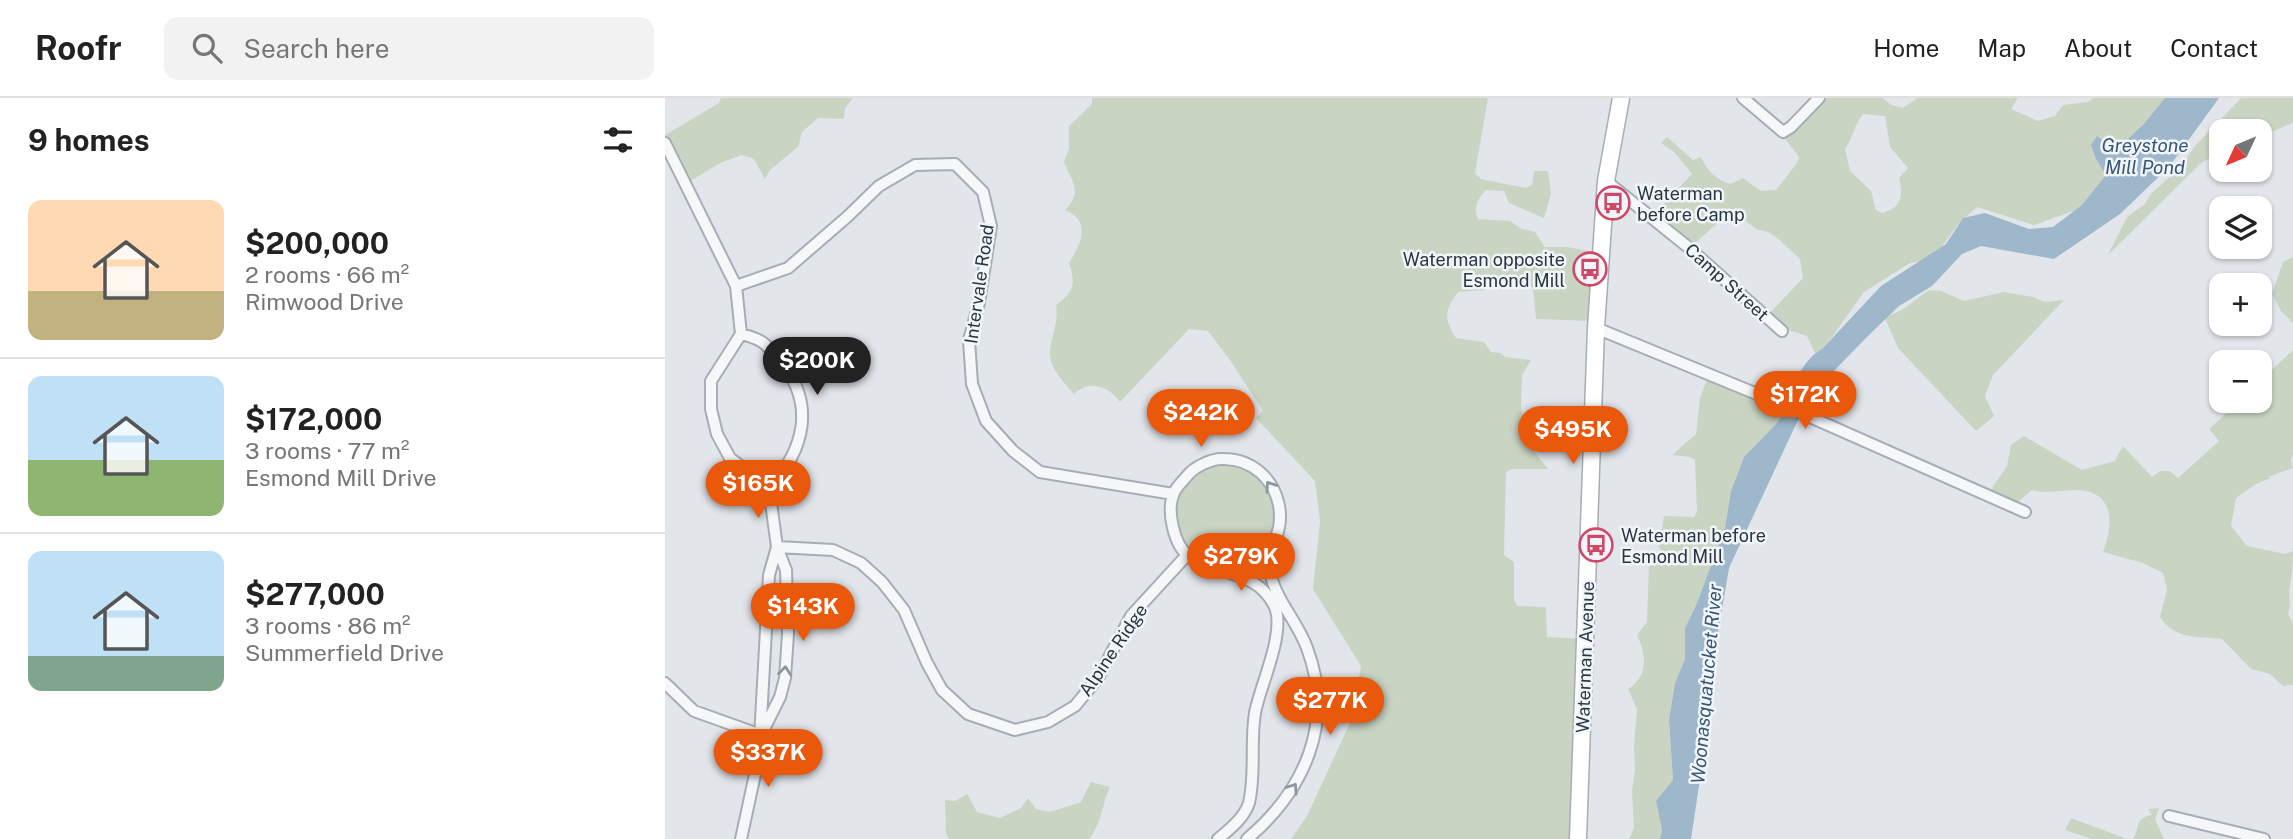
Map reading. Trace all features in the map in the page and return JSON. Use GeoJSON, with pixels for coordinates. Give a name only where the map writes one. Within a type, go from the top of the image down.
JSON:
{"type":"FeatureCollection","features":[{"type":"Feature","properties":{"kind":"main road","name":"Waterman Avenue"},"geometry":{"type":"LineString","coordinates":[[1579,839],[1596,328],[1606,181],[1621,98]]}},
{"type":"Feature","properties":{"kind":"street"},"geometry":{"type":"LineString","coordinates":[[1743,98],[1783,132],[1819,98]]}},
{"type":"Feature","properties":{"kind":"street"},"geometry":{"type":"LineString","coordinates":[[665,143],[736,286],[741,334],[711,381],[711,409],[717,434],[730,458],[769,488],[777,547],[786,570],[788,634],[785,678],[780,697],[761,734]]}},
{"type":"Feature","properties":{"kind":"street","name":"Intervale Road"},"geometry":{"type":"LineString","coordinates":[[736,286],[788,268],[847,218],[879,186],[915,164],[955,164],[983,192],[991,226],[979,303],[969,340],[972,384],[986,421],[1013,452],[1040,472],[1173,494]]}},
{"type":"Feature","properties":{"kind":"street","name":"Camp Street"},"geometry":{"type":"LineString","coordinates":[[1606,181],[1688,247],[1782,331]]}},
{"type":"Feature","properties":{"kind":"street"},"geometry":{"type":"LineString","coordinates":[[1596,328],[1774,401],[2025,512]]}},
{"type":"Feature","properties":{"kind":"street"},"geometry":{"type":"LineString","coordinates":[[741,334],[761,340],[794,382],[803,405],[795,452],[783,474],[769,488]]}},
{"type":"Feature","properties":{"kind":"street"},"geometry":{"type":"LineString","coordinates":[[1227,836],[1248,806],[1253,774],[1255,715],[1278,627],[1276,608],[1263,589],[1251,580],[1187,555],[1171,527],[1173,494],[1193,469],[1223,458],[1253,466],[1276,488],[1282,519],[1270,549],[1270,574],[1307,648],[1316,681],[1318,710],[1314,737],[1298,782],[1272,816],[1247,839]]}},
{"type":"Feature","properties":{"kind":"street"},"geometry":{"type":"LineString","coordinates":[[741,839],[759,756],[769,575],[777,547]]}},
{"type":"Feature","properties":{"kind":"street","name":"Alpine Ridge"},"geometry":{"type":"LineString","coordinates":[[777,547],[833,550],[861,563],[904,610],[942,690],[968,714],[1015,730],[1048,722],[1075,706],[1098,678],[1131,616],[1187,555]]}},
{"type":"Feature","properties":{"kind":"street"},"geometry":{"type":"LineString","coordinates":[[1215,568],[1246,567],[1270,549]]}},
{"type":"Feature","properties":{"kind":"street"},"geometry":{"type":"LineString","coordinates":[[665,684],[694,710],[761,734]]}},
{"type":"Feature","properties":{"kind":"street"},"geometry":{"type":"LineString","coordinates":[[2169,816],[2264,839]]}},
{"type":"Feature","properties":{"kind":"green space"},"geometry":{"type":"Polygon","coordinates":[[[721,98],[853,98],[845,108],[844,119],[818,118],[802,132],[798,147],[770,170],[765,179],[754,159],[742,155],[720,163],[689,182],[665,143],[665,135],[719,103],[721,98]]]}},
{"type":"Feature","properties":{"kind":"green space"},"geometry":{"type":"Polygon","coordinates":[[[1092,98],[1488,98],[1475,173],[1481,179],[1526,188],[1532,185],[1534,171],[1548,171],[1551,194],[1544,218],[1509,203],[1504,191],[1486,190],[1477,203],[1478,219],[1510,221],[1522,229],[1535,232],[1545,247],[1567,247],[1594,252],[1594,321],[1536,319],[1533,288],[1508,279],[1496,282],[1485,290],[1458,292],[1447,315],[1456,338],[1484,342],[1491,352],[1501,353],[1505,357],[1531,360],[1522,375],[1521,407],[1528,444],[1548,469],[1512,469],[1506,472],[1504,555],[1514,562],[1514,600],[1517,606],[1546,607],[1547,637],[1583,639],[1577,839],[1291,839],[1307,816],[1350,723],[1361,666],[1313,589],[1320,521],[1315,481],[1256,418],[1263,411],[1208,331],[1189,329],[1120,402],[1099,386],[1086,387],[1074,394],[1054,368],[1050,350],[1056,322],[1056,305],[1067,296],[1072,287],[1069,263],[1082,234],[1079,220],[1065,210],[1075,192],[1064,162],[1069,149],[1069,126],[1092,104],[1092,98]]]}},
{"type":"Feature","properties":{"kind":"green space"},"geometry":{"type":"Polygon","coordinates":[[[1815,98],[1883,98],[1891,105],[1903,108],[1917,98],[2018,98],[2011,109],[2038,121],[2055,116],[2063,105],[2088,102],[2093,98],[2170,98],[2131,139],[2106,147],[2109,179],[2101,191],[2076,210],[2034,225],[1977,207],[1959,223],[1933,259],[1910,263],[1864,292],[1832,337],[1815,353],[1807,336],[1782,328],[1769,314],[1803,278],[1800,259],[1776,237],[1756,229],[1735,213],[1724,217],[1693,245],[1656,212],[1692,174],[1674,152],[1661,143],[1667,137],[1693,160],[1701,157],[1709,170],[1720,180],[1730,184],[1743,178],[1761,191],[1776,190],[1797,163],[1799,157],[1783,136],[1815,98]],[[1863,114],[1845,149],[1850,171],[1871,191],[1876,210],[1882,213],[1897,204],[1901,196],[1899,178],[1908,168],[1890,147],[1885,116],[1863,114]]]}},
{"type":"Feature","properties":{"kind":"green space"},"geometry":{"type":"Polygon","coordinates":[[[2241,98],[2293,98],[2293,123],[2272,132],[2272,119],[2221,119],[2241,98]]]}},
{"type":"Feature","properties":{"kind":"green space"},"geometry":{"type":"Polygon","coordinates":[[[2209,131],[2209,159],[2201,163],[2108,255],[2127,217],[2145,204],[2150,195],[2181,166],[2209,131]]]}},
{"type":"Feature","properties":{"kind":"green space"},"geometry":{"type":"Polygon","coordinates":[[[2293,257],[2293,323],[2281,311],[2272,294],[2283,262],[2293,257]]]}},
{"type":"Feature","properties":{"kind":"green space"},"geometry":{"type":"Polygon","coordinates":[[[1930,290],[1941,291],[1964,301],[2004,292],[2045,302],[2064,300],[1993,375],[1985,396],[1994,416],[1976,431],[1898,348],[1885,318],[1904,309],[1930,290]]]}},
{"type":"Feature","properties":{"kind":"green space"},"geometry":{"type":"Polygon","coordinates":[[[2293,350],[2293,468],[2268,477],[2271,478],[2256,484],[2236,498],[2231,526],[2247,546],[2285,554],[2293,551],[2288,614],[2293,624],[2293,685],[2283,686],[2270,674],[2251,669],[2222,639],[2187,636],[2166,624],[2160,617],[2167,590],[2163,573],[2143,563],[2103,552],[2109,521],[2105,503],[2099,496],[2076,490],[2032,490],[2010,509],[1990,491],[2007,466],[2011,445],[2024,436],[2082,470],[2115,461],[2123,446],[2152,477],[2160,471],[2170,471],[2178,478],[2219,441],[2209,429],[2227,413],[2272,413],[2272,370],[2293,350]]]}},
{"type":"Feature","properties":{"kind":"green space"},"geometry":{"type":"Polygon","coordinates":[[[1710,372],[1766,393],[1769,388],[1788,406],[1777,423],[1744,457],[1731,491],[1725,528],[1685,628],[1685,659],[1675,683],[1669,720],[1673,780],[1656,801],[1662,830],[1660,839],[1629,839],[1634,828],[1632,792],[1637,709],[1628,689],[1639,678],[1644,665],[1643,650],[1637,635],[1647,622],[1649,564],[1659,557],[1664,516],[1694,517],[1697,512],[1695,460],[1672,455],[1696,434],[1700,398],[1710,372]]]}},
{"type":"Feature","properties":{"kind":"green space"},"geometry":{"type":"Polygon","coordinates":[[[1224,458],[1275,484],[1286,516],[1269,572],[1261,573],[1183,557],[1167,505],[1194,471],[1224,458]]]}},
{"type":"Feature","properties":{"kind":"green space"},"geometry":{"type":"Polygon","coordinates":[[[1091,782],[1110,787],[1089,839],[949,839],[946,833],[945,800],[955,801],[967,794],[977,812],[1000,818],[1021,808],[1028,798],[1036,809],[1050,812],[1081,802],[1091,782]]]}},
{"type":"Feature","properties":{"kind":"green space"},"geometry":{"type":"Polygon","coordinates":[[[2159,808],[2155,819],[2164,839],[2133,839],[2142,818],[2152,815],[2148,809],[2159,808]]]}},
{"type":"Feature","properties":{"kind":"green space"},"geometry":{"type":"Polygon","coordinates":[[[2071,818],[2127,839],[2092,839],[2065,830],[2071,818]]]}},
{"type":"Feature","properties":{"kind":"water"},"geometry":{"type":"Polygon","coordinates":[[[2165,98],[2219,98],[2169,167],[2120,214],[2054,259],[1981,246],[1962,254],[1932,286],[1899,306],[1824,381],[1797,422],[1729,568],[1714,657],[1691,839],[1660,839],[1662,830],[1656,801],[1673,780],[1669,720],[1675,683],[1685,659],[1685,628],[1725,528],[1731,491],[1744,457],[1777,423],[1788,406],[1782,401],[1804,365],[1881,286],[1946,244],[1963,218],[1985,213],[2029,229],[2053,227],[2082,205],[2106,175],[2091,145],[2097,136],[2115,151],[2144,124],[2165,98]]]}},
{"type":"Feature","properties":{"kind":"place","name":"Waterman before Camp"},"geometry":{"type":"Point","coordinates":[1613,203]}},
{"type":"Feature","properties":{"kind":"place","name":"Waterman opposite Esmond Mill"},"geometry":{"type":"Point","coordinates":[1590,269]}},
{"type":"Feature","properties":{"kind":"place","name":"Waterman before Esmond Mill"},"geometry":{"type":"Point","coordinates":[1596,545]}},
{"type":"Feature","properties":{"kind":"water label","name":"Greystone Mill Pond"},"geometry":{"type":"Point","coordinates":[2145,156]}},
{"type":"Feature","properties":{"kind":"water label","name":"Woonasquatucket River"},"geometry":{"type":"Point","coordinates":[1706,684]}}]}
